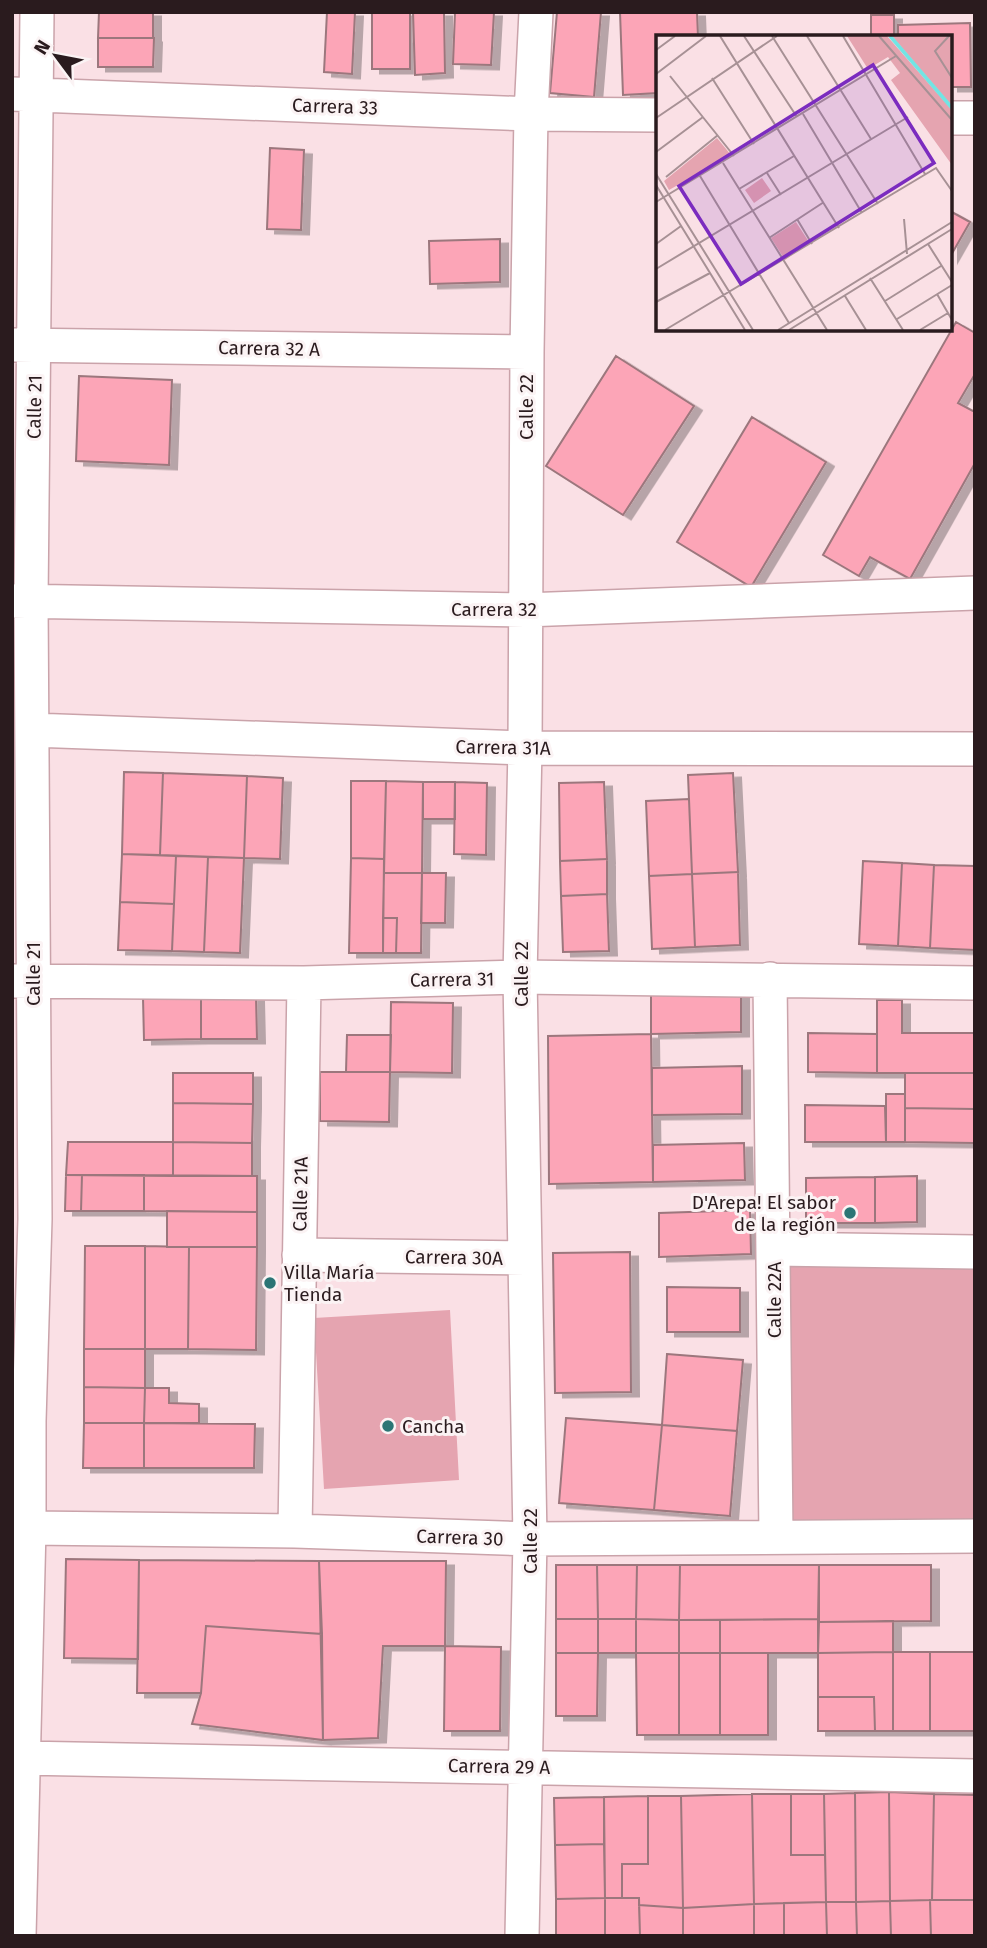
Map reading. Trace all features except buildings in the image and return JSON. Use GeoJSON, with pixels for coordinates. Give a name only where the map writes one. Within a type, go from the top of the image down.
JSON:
{"type":"FeatureCollection","features":[{"type":"Feature","properties":{"kind":"street","name":"Calle 21"},"geometry":{"type":"LineString","coordinates":[[19,1936],[29,1528],[20,1422],[24,1219],[23,790],[32,730],[22,601],[25,95],[37,12]]}},
{"type":"Feature","properties":{"kind":"street","name":"Calle 22"},"geometry":{"type":"LineString","coordinates":[[522,1936],[530,1539],[520,977],[525,748],[527,352],[531,114],[536,12]]}},
{"type":"Feature","properties":{"kind":"street","name":"Carrera 33"},"geometry":{"type":"LineString","coordinates":[[25,95],[531,114],[656,115]]}},
{"type":"Feature","properties":{"kind":"street"},"geometry":{"type":"LineString","coordinates":[[952,118],[975,118]]}},
{"type":"Feature","properties":{"kind":"street","name":"Carrera 32 A"},"geometry":{"type":"LineString","coordinates":[[24,345],[527,352]]}},
{"type":"Feature","properties":{"kind":"street","name":"Carrera 32"},"geometry":{"type":"LineString","coordinates":[[22,601],[525,610],[975,593]]}},
{"type":"Feature","properties":{"kind":"street","name":"Carrera 31A"},"geometry":{"type":"LineString","coordinates":[[32,730],[525,748],[975,749]]}},
{"type":"Feature","properties":{"kind":"street","name":"Carrera 31"},"geometry":{"type":"LineString","coordinates":[[23,981],[304,983],[520,977],[975,984]]}},
{"type":"Feature","properties":{"kind":"street","name":"Calle 22A"},"geometry":{"type":"LineString","coordinates":[[770,979],[776,1536]]}},
{"type":"Feature","properties":{"kind":"street","name":"Calle 21A"},"geometry":{"type":"LineString","coordinates":[[295,1531],[304,983]]}},
{"type":"Feature","properties":{"kind":"street"},"geometry":{"type":"LineString","coordinates":[[774,1249],[975,1252]]}},
{"type":"Feature","properties":{"kind":"street","name":"Carrera 30A"},"geometry":{"type":"LineString","coordinates":[[299,1255],[525,1258]]}},
{"type":"Feature","properties":{"kind":"street","name":"Carrera 30"},"geometry":{"type":"LineString","coordinates":[[29,1528],[295,1531],[530,1539],[975,1536]]}},
{"type":"Feature","properties":{"kind":"street","name":"Carrera 29 A"},"geometry":{"type":"LineString","coordinates":[[22,1758],[975,1776]]}},
{"type":"Feature","properties":{"kind":"shaded area"},"geometry":{"type":"Polygon","coordinates":[[[790,1264],[975,1264],[975,1524],[788,1524],[790,1264]]]}},
{"type":"Feature","properties":{"kind":"shaded area","name":"Cancha"},"geometry":{"type":"Polygon","coordinates":[[[450,1310],[459,1480],[324,1489],[314,1318],[450,1310]]]}},
{"type":"Feature","properties":{"kind":"place","name":"D'Arepa! El sabor de la región"},"geometry":{"type":"Point","coordinates":[850,1213]}},
{"type":"Feature","properties":{"kind":"place","name":"Villa María Tienda"},"geometry":{"type":"Point","coordinates":[270,1283]}},
{"type":"Feature","properties":{"kind":"place","name":"Cancha"},"geometry":{"type":"Point","coordinates":[388,1426]}}]}
